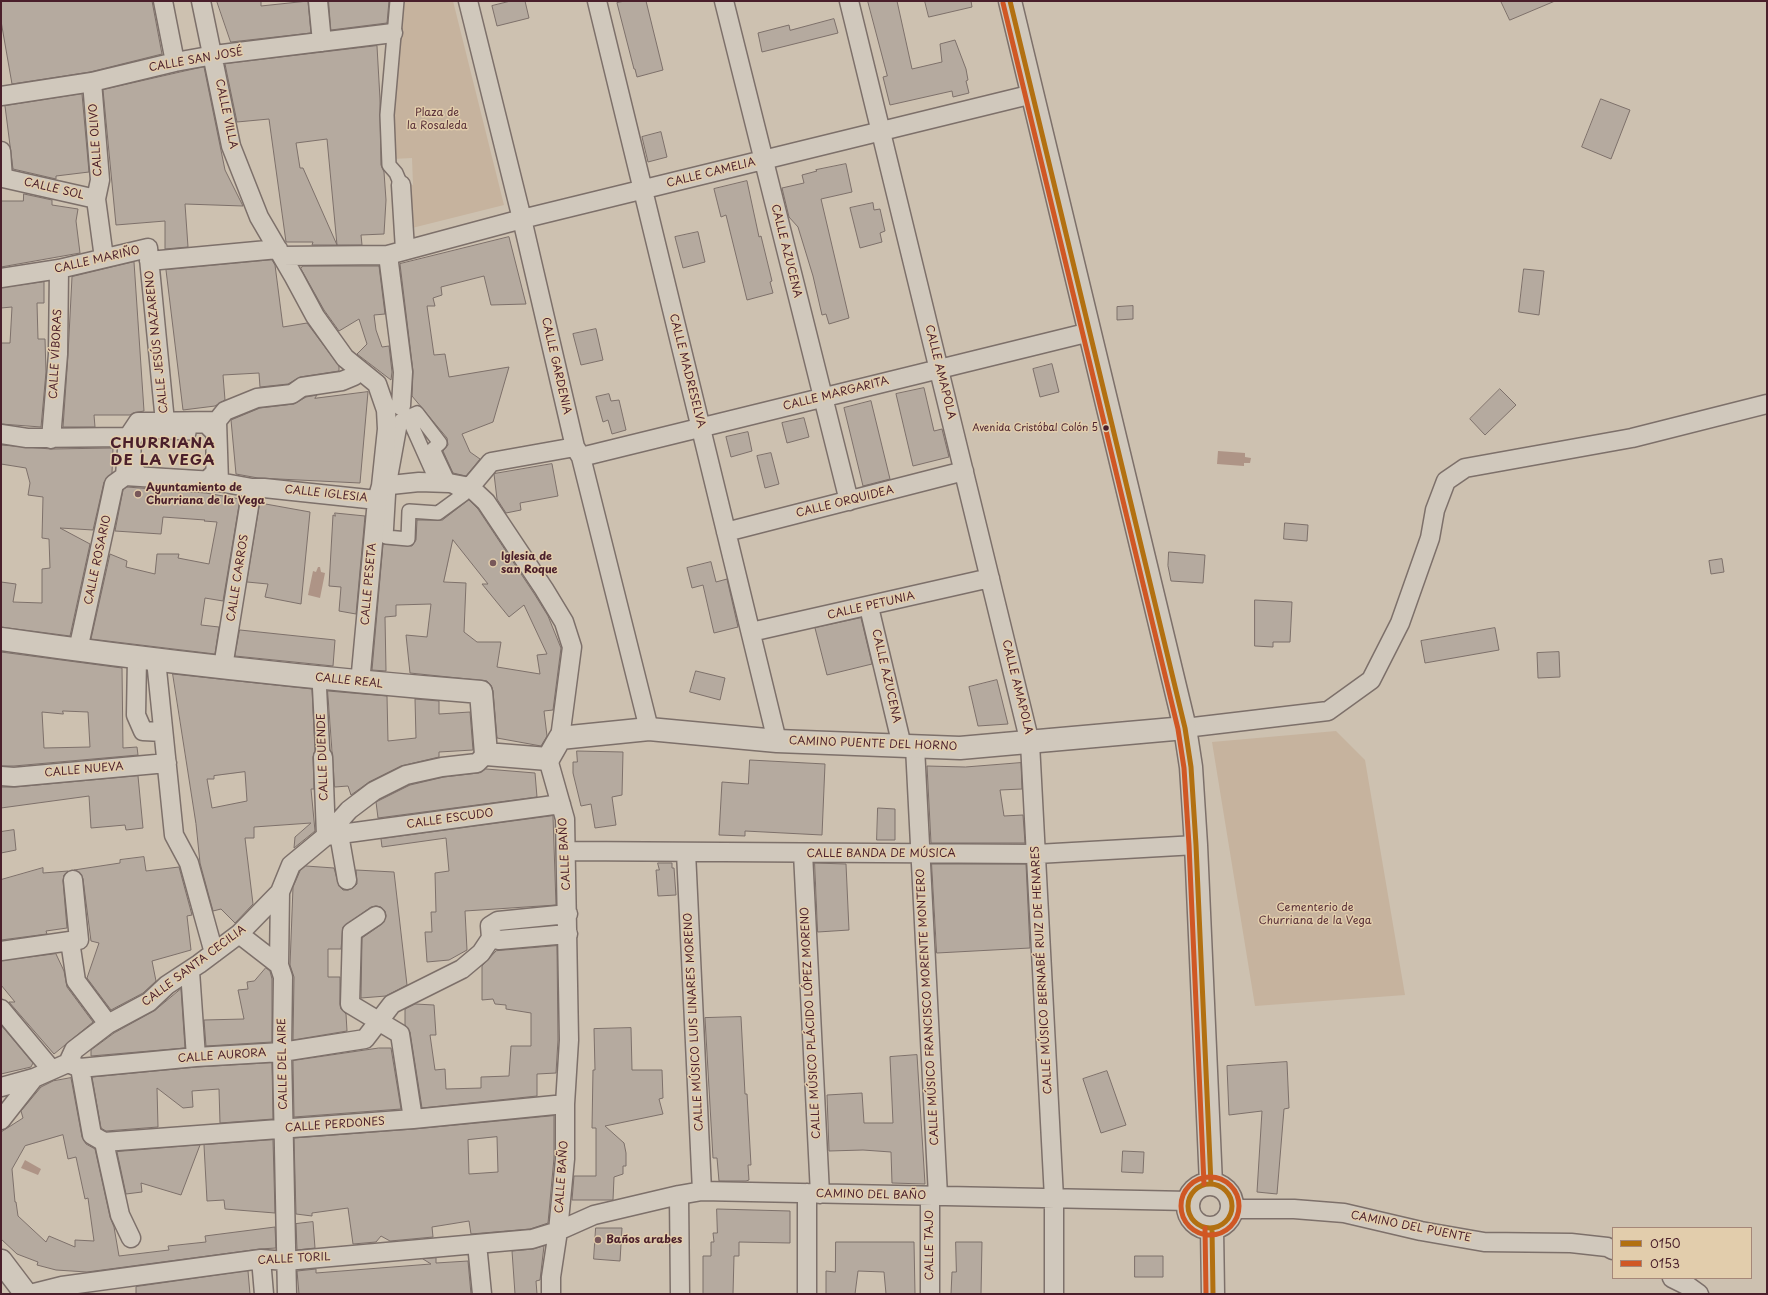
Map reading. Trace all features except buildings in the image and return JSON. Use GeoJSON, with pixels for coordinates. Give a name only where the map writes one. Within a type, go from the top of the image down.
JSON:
{"type":"FeatureCollection","features":[{"type":"Feature","properties":{"kind":"main road"},"geometry":{"type":"LineString","coordinates":[[1010,1],[1034,94],[1185,728],[1191,767],[1196,844],[1211,1184]]}},
{"type":"Feature","properties":{"kind":"main road","name":"CALLE REAL"},"geometry":{"type":"LineString","coordinates":[[1,639],[147,659],[319,678],[481,692],[486,754]]}},
{"type":"Feature","properties":{"kind":"main road","name":"CAMINO PUENTE DEL HORNO"},"geometry":{"type":"LineString","coordinates":[[560,738],[649,729],[777,741],[960,748],[1030,743],[1185,728]]}},
{"type":"Feature","properties":{"kind":"main road"},"geometry":{"type":"LineString","coordinates":[[486,754],[548,759],[560,738]]}},
{"type":"Feature","properties":{"kind":"main road"},"geometry":{"type":"LineString","coordinates":[[1211,1184],[1218,1185],[1229,1194],[1232,1209],[1226,1222],[1212,1228],[1205,1227],[1194,1220],[1190,1214],[1189,1201],[1197,1188],[1211,1184]]}},
{"type":"Feature","properties":{"kind":"main road"},"geometry":{"type":"LineString","coordinates":[[1212,1228],[1213,1294]]}},
{"type":"Feature","properties":{"kind":"main road"},"geometry":{"type":"LineString","coordinates":[[1,1261],[26,1294]]}},
{"type":"Feature","properties":{"kind":"street"},"geometry":{"type":"LineString","coordinates":[[163,1],[175,62]]}},
{"type":"Feature","properties":{"kind":"street","name":"CALLE VILLA"},"geometry":{"type":"LineString","coordinates":[[202,1],[231,146],[259,217],[315,316],[345,358],[377,384],[398,411]]}},
{"type":"Feature","properties":{"kind":"street"},"geometry":{"type":"LineString","coordinates":[[318,1],[322,42]]}},
{"type":"Feature","properties":{"kind":"street"},"geometry":{"type":"LineString","coordinates":[[382,491],[386,537],[408,539],[409,511],[438,513],[464,494],[443,482],[398,411],[403,372],[397,253],[400,185],[396,173],[389,165],[387,115],[397,1]]}},
{"type":"Feature","properties":{"kind":"street","name":"CALLE GARDENIA"},"geometry":{"type":"LineString","coordinates":[[468,1],[578,452],[649,729]]}},
{"type":"Feature","properties":{"kind":"street","name":"CALLE MADRESELVA"},"geometry":{"type":"LineString","coordinates":[[597,1],[777,741]]}},
{"type":"Feature","properties":{"kind":"street","name":"CALLE AZUCENA"},"geometry":{"type":"LineString","coordinates":[[724,1],[849,501]]}},
{"type":"Feature","properties":{"kind":"street","name":"CALLE AMAPOLA"},"geometry":{"type":"LineString","coordinates":[[849,1],[1030,743]]}},
{"type":"Feature","properties":{"kind":"street","name":"CALLE SAN JOSÉ"},"geometry":{"type":"LineString","coordinates":[[1,96],[92,82],[175,62],[214,55],[393,33]]}},
{"type":"Feature","properties":{"kind":"street","name":"CALLE OLIVO"},"geometry":{"type":"LineString","coordinates":[[92,82],[100,180],[96,199]]}},
{"type":"Feature","properties":{"kind":"street","name":"CALLE CAMELIA"},"geometry":{"type":"LineString","coordinates":[[397,253],[522,220],[1034,94]]}},
{"type":"Feature","properties":{"kind":"street","name":"CALLE SOL"},"geometry":{"type":"LineString","coordinates":[[1,151],[2,178],[96,199],[104,258]]}},
{"type":"Feature","properties":{"kind":"street","name":"CALLE VILLA"},"geometry":{"type":"LineString","coordinates":[[254,252],[259,217]]}},
{"type":"Feature","properties":{"kind":"street","name":"CALLE MARIÑO"},"geometry":{"type":"LineString","coordinates":[[1,278],[59,269],[148,248],[149,261],[254,252],[397,253]]}},
{"type":"Feature","properties":{"kind":"street","name":"CALLE JESÚS NAZARENO"},"geometry":{"type":"LineString","coordinates":[[149,261],[165,422]]}},
{"type":"Feature","properties":{"kind":"street","name":"CALLE VÍBORAS"},"geometry":{"type":"LineString","coordinates":[[50,439],[58,354],[59,269]]}},
{"type":"Feature","properties":{"kind":"street","name":"CALLE MARGARITA"},"geometry":{"type":"LineString","coordinates":[[470,487],[491,462],[578,452],[701,427],[1090,332]]}},
{"type":"Feature","properties":{"kind":"street"},"geometry":{"type":"LineString","coordinates":[[211,423],[213,434],[213,471],[206,478],[141,474],[134,466],[134,440],[141,431],[189,433],[189,426],[211,423],[225,411],[257,398],[292,394],[302,387],[342,381],[354,376],[359,370]]}},
{"type":"Feature","properties":{"kind":"street"},"geometry":{"type":"LineString","coordinates":[[1185,728],[1328,711],[1371,680],[1400,623],[1430,538],[1435,510],[1446,481],[1465,468],[1632,438],[1767,404]]}},
{"type":"Feature","properties":{"kind":"street"},"geometry":{"type":"LineString","coordinates":[[398,411],[417,413],[440,443],[433,449],[443,482]]}},
{"type":"Feature","properties":{"kind":"street","name":"CALLE PESETA"},"geometry":{"type":"LineString","coordinates":[[360,682],[382,491],[387,429],[398,411]]}},
{"type":"Feature","properties":{"kind":"street"},"geometry":{"type":"LineString","coordinates":[[125,476],[128,437],[138,422],[211,423]]}},
{"type":"Feature","properties":{"kind":"street"},"geometry":{"type":"LineString","coordinates":[[211,423],[219,482]]}},
{"type":"Feature","properties":{"kind":"street"},"geometry":{"type":"LineString","coordinates":[[1,434],[27,438],[50,439],[128,437]]}},
{"type":"Feature","properties":{"kind":"street","name":"CALLE ORQUIDEA"},"geometry":{"type":"LineString","coordinates":[[726,532],[964,471]]}},
{"type":"Feature","properties":{"kind":"street","name":"CALLE IGLESIA"},"geometry":{"type":"LineString","coordinates":[[125,476],[219,482],[252,488],[382,491],[419,482],[443,482]]}},
{"type":"Feature","properties":{"kind":"street","name":"CALLE ROSARIO"},"geometry":{"type":"LineString","coordinates":[[78,650],[114,484],[125,476]]}},
{"type":"Feature","properties":{"kind":"street"},"geometry":{"type":"LineString","coordinates":[[443,482],[470,487],[486,502],[544,589],[564,622],[572,648],[560,738]]}},
{"type":"Feature","properties":{"kind":"street","name":"CALLE CARROS"},"geometry":{"type":"LineString","coordinates":[[223,667],[252,488]]}},
{"type":"Feature","properties":{"kind":"street","name":"CALLE PETUNIA"},"geometry":{"type":"LineString","coordinates":[[751,632],[869,607],[990,578]]}},
{"type":"Feature","properties":{"kind":"street","name":"CALLE AZUCENA"},"geometry":{"type":"LineString","coordinates":[[869,607],[909,746]]}},
{"type":"Feature","properties":{"kind":"street"},"geometry":{"type":"LineString","coordinates":[[147,659],[136,716],[143,731],[163,732]]}},
{"type":"Feature","properties":{"kind":"street"},"geometry":{"type":"LineString","coordinates":[[147,659],[163,732],[174,835],[190,863],[214,953]]}},
{"type":"Feature","properties":{"kind":"street","name":"CALLE DUENDE"},"geometry":{"type":"LineString","coordinates":[[319,678],[323,757],[333,835]]}},
{"type":"Feature","properties":{"kind":"street","name":"CALLE MÚSICO BERNABÉ RUIZ DE HENARES"},"geometry":{"type":"LineString","coordinates":[[1030,743],[1054,1198],[1054,1294]]}},
{"type":"Feature","properties":{"kind":"street","name":"CALLE MÚSICO FRANCISCO MORENTE MONTERO"},"geometry":{"type":"LineString","coordinates":[[909,746],[920,854],[934,1196]]}},
{"type":"Feature","properties":{"kind":"street"},"geometry":{"type":"LineString","coordinates":[[280,892],[291,865],[333,835],[349,810],[374,791],[406,775],[442,767],[477,763],[486,754]]}},
{"type":"Feature","properties":{"kind":"street","name":"CALLE BAÑO"},"geometry":{"type":"LineString","coordinates":[[548,759],[565,819],[567,851],[569,1040],[565,1104],[565,1159],[558,1231],[551,1277],[551,1294]]}},
{"type":"Feature","properties":{"kind":"street","name":"CALLE NUEVA"},"geometry":{"type":"LineString","coordinates":[[1,776],[14,777],[167,763]]}},
{"type":"Feature","properties":{"kind":"street","name":"CALLE ESCUDO"},"geometry":{"type":"LineString","coordinates":[[333,835],[561,804]]}},
{"type":"Feature","properties":{"kind":"street"},"geometry":{"type":"LineString","coordinates":[[333,835],[346,880]]}},
{"type":"Feature","properties":{"kind":"street","name":"CALLE BANDA DE MÚSICA"},"geometry":{"type":"LineString","coordinates":[[567,851],[1037,854],[1196,844]]}},
{"type":"Feature","properties":{"kind":"street","name":"CALLE MÚSICO LUIS LINARES MORENO"},"geometry":{"type":"LineString","coordinates":[[686,852],[702,1191]]}},
{"type":"Feature","properties":{"kind":"street","name":"CALLE MÚSICO PLÁCIDO LÓPEZ MORENO"},"geometry":{"type":"LineString","coordinates":[[803,853],[813,1194],[807,1294]]}},
{"type":"Feature","properties":{"kind":"street"},"geometry":{"type":"LineString","coordinates":[[1,951],[79,940],[73,880]]}},
{"type":"Feature","properties":{"kind":"street","name":"CALLE SANTA CECILIA"},"geometry":{"type":"LineString","coordinates":[[74,1066],[74,1050],[108,1024],[149,1002],[167,985],[190,971],[239,934],[280,892]]}},
{"type":"Feature","properties":{"kind":"street","name":"CALLE DEL AIRE"},"geometry":{"type":"LineString","coordinates":[[280,892],[279,965],[283,977],[282,1052],[286,1294]]}},
{"type":"Feature","properties":{"kind":"street","name":"CALLE AURORA"},"geometry":{"type":"LineString","coordinates":[[74,1066],[282,1052],[364,1039],[392,1004],[462,969],[481,953],[491,938],[490,926],[498,921],[568,914]]}},
{"type":"Feature","properties":{"kind":"street"},"geometry":{"type":"LineString","coordinates":[[376,916],[352,932],[350,1004],[400,1034],[413,1119]]}},
{"type":"Feature","properties":{"kind":"street"},"geometry":{"type":"LineString","coordinates":[[239,934],[279,965]]}},
{"type":"Feature","properties":{"kind":"street"},"geometry":{"type":"LineString","coordinates":[[491,938],[499,940],[568,934]]}},
{"type":"Feature","properties":{"kind":"street"},"geometry":{"type":"LineString","coordinates":[[70,941],[76,981],[108,1024]]}},
{"type":"Feature","properties":{"kind":"street"},"geometry":{"type":"LineString","coordinates":[[190,971],[196,1057]]}},
{"type":"Feature","properties":{"kind":"street"},"geometry":{"type":"LineString","coordinates":[[1,1009],[51,1069]]}},
{"type":"Feature","properties":{"kind":"street"},"geometry":{"type":"LineString","coordinates":[[1,1087],[34,1078],[51,1069],[74,1066],[92,1135],[104,1142],[120,1215],[131,1238]]}},
{"type":"Feature","properties":{"kind":"street"},"geometry":{"type":"LineString","coordinates":[[1,1120],[34,1078]]}},
{"type":"Feature","properties":{"kind":"street","name":"CALLE PERDONES"},"geometry":{"type":"LineString","coordinates":[[104,1142],[413,1119],[565,1104]]}},
{"type":"Feature","properties":{"kind":"street","name":"CAMINO DEL BAÑO"},"geometry":{"type":"LineString","coordinates":[[558,1231],[594,1215],[702,1191],[1189,1201]]}},
{"type":"Feature","properties":{"kind":"street"},"geometry":{"type":"LineString","coordinates":[[680,1195],[680,1294]]}},
{"type":"Feature","properties":{"kind":"street","name":"CALLE TAJO"},"geometry":{"type":"LineString","coordinates":[[930,1294],[934,1196]]}},
{"type":"Feature","properties":{"kind":"street","name":"CAMINO DEL PUENTE"},"geometry":{"type":"LineString","coordinates":[[1232,1209],[1294,1209],[1344,1213],[1421,1231],[1484,1242],[1571,1244],[1607,1247],[1612,1250]]}},
{"type":"Feature","properties":{"kind":"street","name":"CALLE TORIL"},"geometry":{"type":"LineString","coordinates":[[30,1294],[62,1286],[261,1259],[286,1261],[532,1239],[558,1231]]}},
{"type":"Feature","properties":{"kind":"street"},"geometry":{"type":"LineString","coordinates":[[477,1244],[482,1294]]}},
{"type":"Feature","properties":{"kind":"street"},"geometry":{"type":"LineString","coordinates":[[261,1259],[264,1294]]}},
{"type":"Feature","properties":{"kind":"street"},"geometry":{"type":"LineString","coordinates":[[1674,1279],[1699,1294]]}},
{"type":"Feature","properties":{"kind":"green space","name":"Plaza de la Rosaleda"},"geometry":{"type":"Polygon","coordinates":[[[405,1],[453,1],[504,205],[408,229],[406,186],[413,185],[412,158],[392,159],[392,105],[405,1]]]}},
{"type":"Feature","properties":{"kind":"green space","name":"Cementerio de Churriana de la Vega"},"geometry":{"type":"Polygon","coordinates":[[[1336,731],[1365,760],[1405,995],[1255,1006],[1212,742],[1336,731]]]}},
{"type":"Feature","properties":{"kind":"shaded area"},"geometry":{"type":"Polygon","coordinates":[[[1218,451],[1245,453],[1245,457],[1251,458],[1250,463],[1244,463],[1244,466],[1217,464],[1218,451]]]}},
{"type":"Feature","properties":{"kind":"shaded area"},"geometry":{"type":"Polygon","coordinates":[[[318,567],[320,567],[321,572],[325,573],[320,598],[308,595],[313,571],[316,572],[318,567]]]}},
{"type":"Feature","properties":{"kind":"shaded area"},"geometry":{"type":"Polygon","coordinates":[[[25,1160],[41,1169],[38,1175],[21,1168],[25,1160]]]}},
{"type":"Feature","properties":{"kind":"transit line","name":"0150"},"geometry":{"type":"LineString","coordinates":[[1010,1],[1185,728],[1191,767],[1196,845],[1211,1184]]}},
{"type":"Feature","properties":{"kind":"transit line","name":"0153"},"geometry":{"type":"LineString","coordinates":[[1003,3],[1178,729],[1184,768],[1189,845],[1204,1184]]}},
{"type":"Feature","properties":{"kind":"transit line","name":"0153"},"geometry":{"type":"LineString","coordinates":[[1210,1177],[1226,1182],[1234,1190],[1239,1206],[1234,1222],[1226,1230],[1210,1235],[1194,1230],[1186,1222],[1181,1206],[1186,1190],[1194,1182],[1210,1177]]}},
{"type":"Feature","properties":{"kind":"transit line","name":"0150"},"geometry":{"type":"LineString","coordinates":[[1210,1184],[1222,1188],[1228,1194],[1232,1206],[1228,1218],[1222,1224],[1210,1228],[1198,1224],[1192,1218],[1188,1206],[1192,1194],[1198,1188],[1210,1184]]}},
{"type":"Feature","properties":{"kind":"transit line","name":"0153"},"geometry":{"type":"LineString","coordinates":[[1205,1228],[1206,1294]]}},
{"type":"Feature","properties":{"kind":"transit line","name":"0150"},"geometry":{"type":"LineString","coordinates":[[1212,1228],[1213,1294]]}},
{"type":"Feature","properties":{"kind":"place","name":"Avenida Cristóbal Colón 5"},"geometry":{"type":"Point","coordinates":[1106,428]}},
{"type":"Feature","properties":{"kind":"place","name":"Ayuntamiento de Churriana de la Vega"},"geometry":{"type":"Point","coordinates":[138,494]}},
{"type":"Feature","properties":{"kind":"place","name":"Iglesia de san Roque"},"geometry":{"type":"Point","coordinates":[493,563]}},
{"type":"Feature","properties":{"kind":"place","name":"Baños arabes"},"geometry":{"type":"Point","coordinates":[598,1240]}},
{"type":"Feature","properties":{"kind":"district","name":"CHURRIANA DE LA VEGA"},"geometry":{"type":"Point","coordinates":[163,452]}}]}
